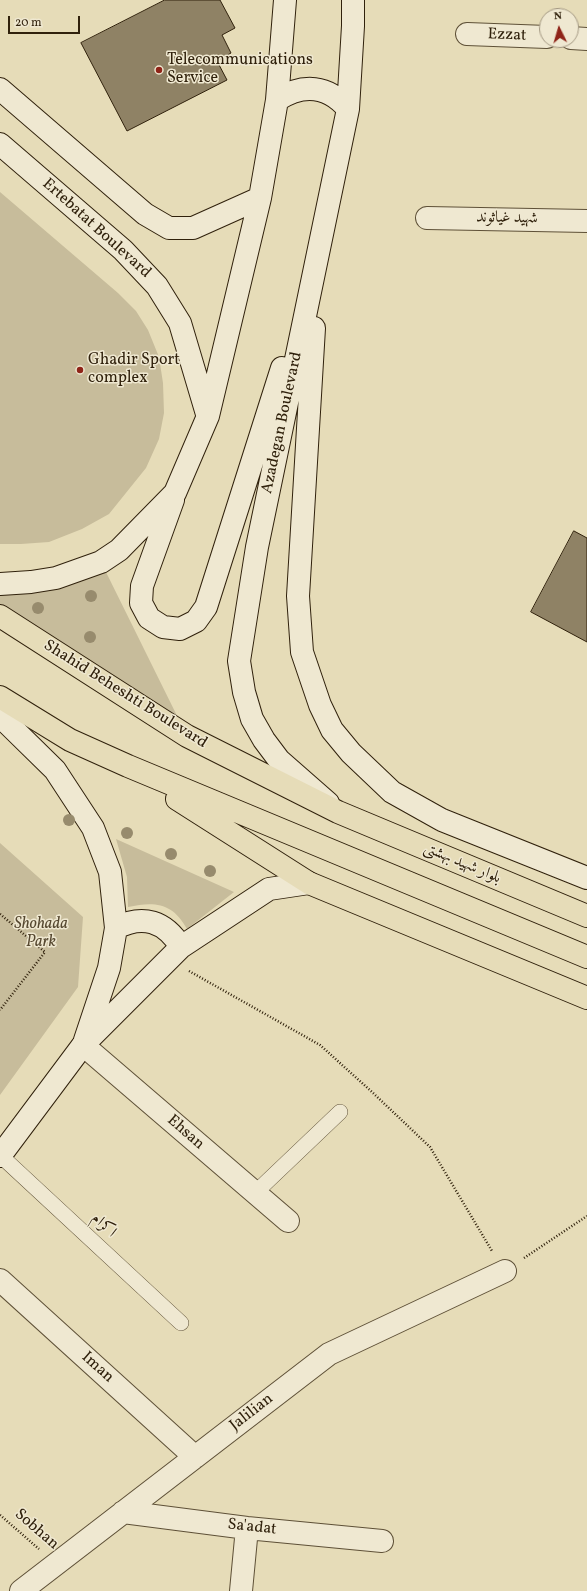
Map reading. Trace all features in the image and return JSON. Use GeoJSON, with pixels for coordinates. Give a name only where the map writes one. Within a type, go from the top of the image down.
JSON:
{"type":"FeatureCollection","features":[{"type":"Feature","properties":{"kind":"main road","name":"Shahid Beheshti Boulevard"},"geometry":{"type":"LineString","coordinates":[[0,616],[187,736],[338,812]]}},
{"type":"Feature","properties":{"kind":"main road"},"geometry":{"type":"LineString","coordinates":[[0,697],[70,740],[128,766],[244,816],[587,957]]}},
{"type":"Feature","properties":{"kind":"main road"},"geometry":{"type":"LineString","coordinates":[[128,766],[308,883],[587,998]]}},
{"type":"Feature","properties":{"kind":"main road","name":"بلوار شهید بهشتی"},"geometry":{"type":"LineString","coordinates":[[338,812],[587,916]]}},
{"type":"Feature","properties":{"kind":"street"},"geometry":{"type":"LineString","coordinates":[[286,0],[277,100],[260,198],[208,416],[175,493],[142,586],[141,603],[149,618],[163,627],[180,629],[196,621],[206,607],[319,250]]}},
{"type":"Feature","properties":{"kind":"street","name":"Azadegan Boulevard"},"geometry":{"type":"LineString","coordinates":[[338,812],[279,760],[264,740],[252,719],[244,692],[239,661],[257,547],[348,109],[353,0]]}},
{"type":"Feature","properties":{"kind":"street","name":"Ezzat"},"geometry":{"type":"LineString","coordinates":[[467,34],[539,38]]}},
{"type":"Feature","properties":{"kind":"street"},"geometry":{"type":"LineString","coordinates":[[0,89],[145,214],[169,228],[193,228],[260,198]]}},
{"type":"Feature","properties":{"kind":"street"},"geometry":{"type":"LineString","coordinates":[[277,100],[298,90],[320,90],[331,94],[341,101],[348,109]]}},
{"type":"Feature","properties":{"kind":"street","name":"Ertebatat Boulevard"},"geometry":{"type":"LineString","coordinates":[[0,144],[123,250],[157,286],[180,323],[208,416]]}},
{"type":"Feature","properties":{"kind":"street","name":"شهید غیاثوند"},"geometry":{"type":"LineString","coordinates":[[428,218],[587,221]]}},
{"type":"Feature","properties":{"kind":"street"},"geometry":{"type":"LineString","coordinates":[[319,250],[298,596],[302,652],[320,706],[332,730],[351,753],[392,792],[442,820],[587,878]]}},
{"type":"Feature","properties":{"kind":"street"},"geometry":{"type":"LineString","coordinates":[[0,584],[31,582],[56,578],[101,562],[119,550],[175,493]]}},
{"type":"Feature","properties":{"kind":"street"},"geometry":{"type":"LineString","coordinates":[[0,716],[55,770],[93,828],[110,872],[116,928],[109,968],[83,1045]]}},
{"type":"Feature","properties":{"kind":"street"},"geometry":{"type":"LineString","coordinates":[[0,1155],[83,1045],[174,953],[270,890],[308,883]]}},
{"type":"Feature","properties":{"kind":"street"},"geometry":{"type":"LineString","coordinates":[[116,928],[126,923],[137,921],[153,922],[167,930],[175,937],[174,953]]}},
{"type":"Feature","properties":{"kind":"street","name":"Ehsan"},"geometry":{"type":"LineString","coordinates":[[83,1045],[288,1221]]}},
{"type":"Feature","properties":{"kind":"street","name":"Jalilian"},"geometry":{"type":"LineString","coordinates":[[21,1591],[329,1354],[505,1271]]}},
{"type":"Feature","properties":{"kind":"street","name":"Iman"},"geometry":{"type":"LineString","coordinates":[[0,1280],[194,1457]]}},
{"type":"Feature","properties":{"kind":"street","name":"Sa'adat"},"geometry":{"type":"LineString","coordinates":[[123,1512],[248,1528],[382,1541]]}},
{"type":"Feature","properties":{"kind":"street"},"geometry":{"type":"LineString","coordinates":[[241,1591],[248,1528]]}},
{"type":"Feature","properties":{"kind":"lane"},"geometry":{"type":"LineString","coordinates":[[255,1193],[340,1112]]}},
{"type":"Feature","properties":{"kind":"lane","name":"اکرام"},"geometry":{"type":"LineString","coordinates":[[0,1155],[180,1323]]}},
{"type":"Feature","properties":{"kind":"path"},"geometry":{"type":"LineString","coordinates":[[0,914],[46,952],[0,1010]]}},
{"type":"Feature","properties":{"kind":"path"},"geometry":{"type":"LineString","coordinates":[[174,953],[320,1045],[430,1147],[505,1271],[587,1216]]}},
{"type":"Feature","properties":{"kind":"path","name":"Sobhan"},"geometry":{"type":"LineString","coordinates":[[0,1515],[56,1564]]}},
{"type":"Feature","properties":{"kind":"green space","name":"Ghadir Sport complex"},"geometry":{"type":"Polygon","coordinates":[[[0,192],[118,293],[136,311],[148,330],[159,357],[163,383],[164,413],[159,439],[146,468],[109,514],[82,529],[49,542],[0,544],[0,192]]]}},
{"type":"Feature","properties":{"kind":"green space"},"geometry":{"type":"Polygon","coordinates":[[[101,562],[187,736],[0,616],[0,584],[101,562]]]}},
{"type":"Feature","properties":{"kind":"green space"},"geometry":{"type":"Polygon","coordinates":[[[116,839],[234,892],[187,929],[182,920],[176,914],[162,906],[147,904],[128,907],[127,877],[116,839]]]}},
{"type":"Feature","properties":{"kind":"green space","name":"Shohada Park"},"geometry":{"type":"Polygon","coordinates":[[[0,843],[83,917],[78,987],[0,1095],[0,843]]]}},
{"type":"Feature","properties":{"kind":"building","name":"Telecommunications Service"},"geometry":{"type":"Polygon","coordinates":[[[165,0],[220,0],[235,28],[222,35],[231,53],[217,61],[227,80],[127,131],[81,43],[165,0]]]}},
{"type":"Feature","properties":{"kind":"building"},"geometry":{"type":"Polygon","coordinates":[[[574,531],[587,538],[587,642],[531,612],[574,531]]]}},
{"type":"Feature","properties":{"kind":"place","name":"Telecommunications Service"},"geometry":{"type":"Point","coordinates":[159,70]}},
{"type":"Feature","properties":{"kind":"place","name":"Ghadir Sport complex"},"geometry":{"type":"Point","coordinates":[80,370]}}]}
